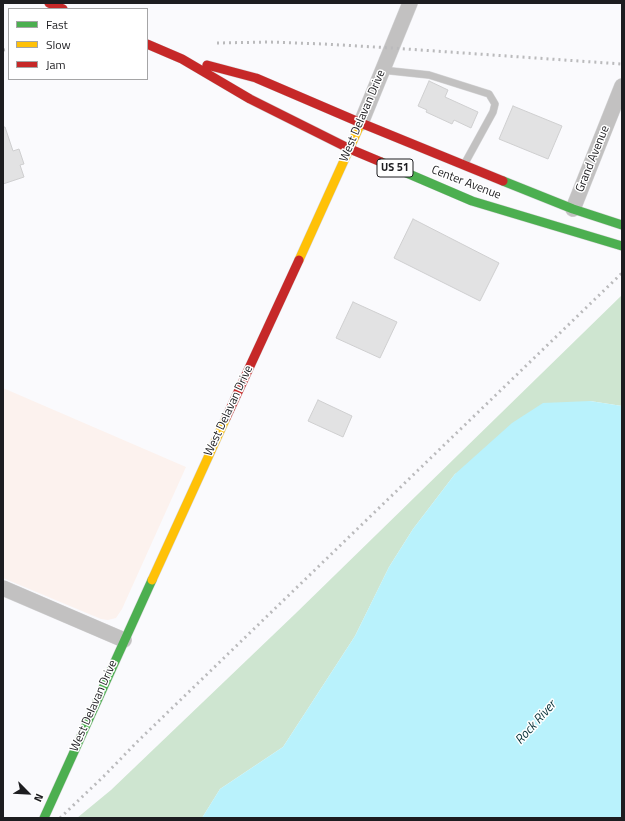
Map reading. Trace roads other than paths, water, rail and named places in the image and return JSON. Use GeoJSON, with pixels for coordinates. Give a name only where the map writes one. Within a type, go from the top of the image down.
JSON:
{"type":"FeatureCollection","features":[{"type":"Feature","properties":{"kind":"main road"},"geometry":{"type":"LineString","coordinates":[[49,3],[61,8]]}},
{"type":"Feature","properties":{"kind":"main road","name":"Center Avenue"},"geometry":{"type":"LineString","coordinates":[[148,44],[182,59],[250,99],[350,149],[472,201],[622,246]]}},
{"type":"Feature","properties":{"kind":"main road","name":"Center Avenue"},"geometry":{"type":"LineString","coordinates":[[182,59],[256,78],[361,123],[573,209],[622,225]]}},
{"type":"Feature","properties":{"kind":"main road","name":"West Delavan Drive"},"geometry":{"type":"LineString","coordinates":[[44,818],[361,123]]}},
{"type":"Feature","properties":{"kind":"street","name":"West Delavan Drive"},"geometry":{"type":"LineString","coordinates":[[361,123],[410,3]]}},
{"type":"Feature","properties":{"kind":"street","name":"Grand Avenue"},"geometry":{"type":"LineString","coordinates":[[573,209],[622,86]]}},
{"type":"Feature","properties":{"kind":"street"},"geometry":{"type":"LineString","coordinates":[[3,588],[124,640]]}},
{"type":"Feature","properties":{"kind":"lane"},"geometry":{"type":"LineString","coordinates":[[382,70],[429,75],[489,94],[495,104],[493,112],[464,165]]}},
{"type":"Feature","properties":{"kind":"water","name":"Rock River"},"geometry":{"type":"Polygon","coordinates":[[[590,401],[622,406],[622,818],[202,818],[220,789],[283,747],[355,636],[389,567],[413,529],[455,474],[512,423],[543,403],[590,401]]]}},
{"type":"Feature","properties":{"kind":"railway"},"geometry":{"type":"LineString","coordinates":[[217,43],[269,42],[324,44],[622,64]]}},
{"type":"Feature","properties":{"kind":"railway"},"geometry":{"type":"LineString","coordinates":[[3,50],[8,49]]}},
{"type":"Feature","properties":{"kind":"railway"},"geometry":{"type":"LineString","coordinates":[[60,818],[622,273]]}}]}
